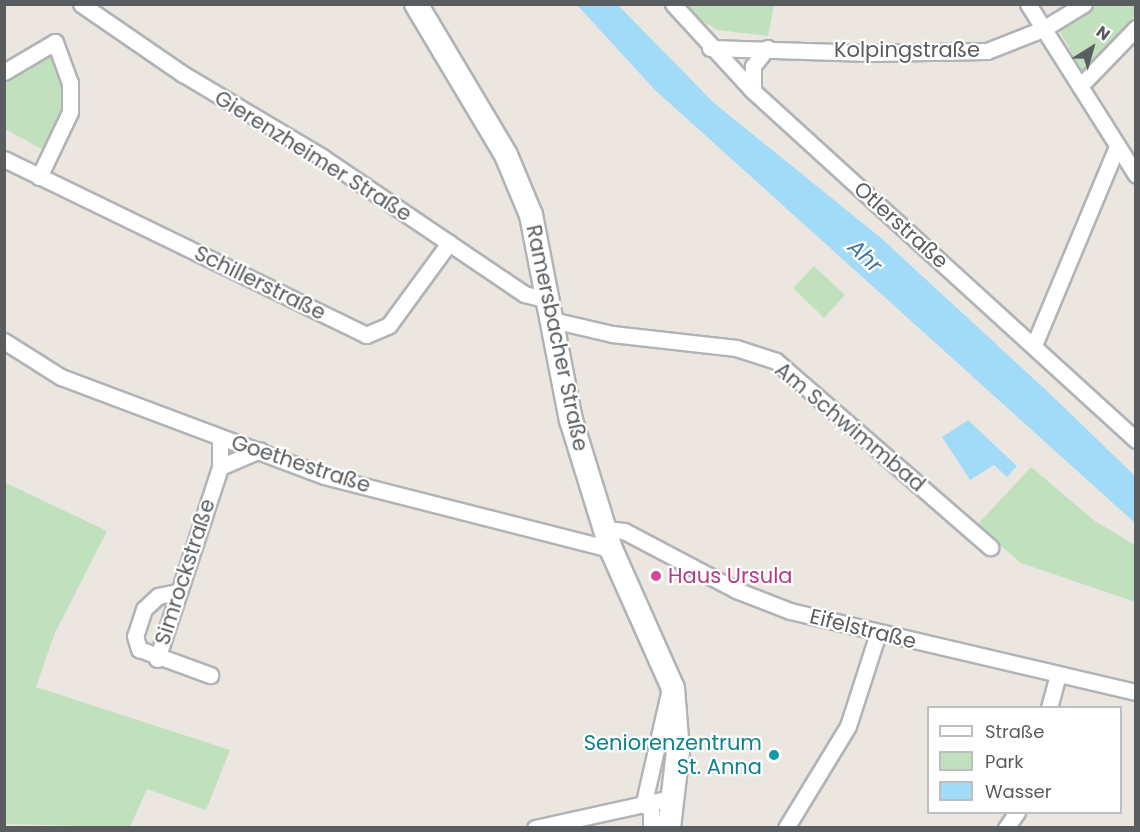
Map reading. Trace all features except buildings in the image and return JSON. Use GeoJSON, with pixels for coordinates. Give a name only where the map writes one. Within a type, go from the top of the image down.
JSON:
{"type":"FeatureCollection","features":[{"type":"Feature","properties":{"kind":"main road","name":"Ramersbacher Straße"},"geometry":{"type":"LineString","coordinates":[[416,4],[475,98],[525,195],[571,420],[608,539],[673,688],[678,751],[669,828]]}},
{"type":"Feature","properties":{"kind":"street","name":"Gierenzheimer Straße"},"geometry":{"type":"LineString","coordinates":[[81,4],[550,310]]}},
{"type":"Feature","properties":{"kind":"street","name":"Otlerstraße"},"geometry":{"type":"LineString","coordinates":[[673,4],[710,48],[753,91],[1136,440]]}},
{"type":"Feature","properties":{"kind":"street"},"geometry":{"type":"LineString","coordinates":[[1028,4],[1136,175]]}},
{"type":"Feature","properties":{"kind":"street","name":"Kolpingstraße"},"geometry":{"type":"LineString","coordinates":[[710,48],[870,53],[987,51],[1043,29],[1084,4]]}},
{"type":"Feature","properties":{"kind":"street"},"geometry":{"type":"LineString","coordinates":[[1080,86],[1136,28]]}},
{"type":"Feature","properties":{"kind":"street"},"geometry":{"type":"LineString","coordinates":[[4,72],[55,42],[70,82],[70,112],[39,177]]}},
{"type":"Feature","properties":{"kind":"street"},"geometry":{"type":"LineString","coordinates":[[753,91],[753,66],[767,48]]}},
{"type":"Feature","properties":{"kind":"street"},"geometry":{"type":"LineString","coordinates":[[1034,345],[1117,147]]}},
{"type":"Feature","properties":{"kind":"street","name":"Schillerstraße"},"geometry":{"type":"LineString","coordinates":[[4,159],[366,335],[389,325],[449,243]]}},
{"type":"Feature","properties":{"kind":"street","name":"Am Schwimmbad"},"geometry":{"type":"LineString","coordinates":[[550,310],[612,334],[736,348],[776,362],[990,547]]}},
{"type":"Feature","properties":{"kind":"street","name":"Goethestraße"},"geometry":{"type":"LineString","coordinates":[[4,341],[61,377],[324,476],[608,539]]}},
{"type":"Feature","properties":{"kind":"street","name":"Simrockstraße"},"geometry":{"type":"LineString","coordinates":[[210,675],[157,659],[177,592],[220,467],[220,438]]}},
{"type":"Feature","properties":{"kind":"street"},"geometry":{"type":"LineString","coordinates":[[220,467],[260,450]]}},
{"type":"Feature","properties":{"kind":"street","name":"Eifelstraße"},"geometry":{"type":"LineString","coordinates":[[608,539],[624,531],[736,590],[779,607],[878,633],[1136,692]]}},
{"type":"Feature","properties":{"kind":"street"},"geometry":{"type":"LineString","coordinates":[[157,659],[139,649],[135,636],[144,609],[158,596],[177,592]]}},
{"type":"Feature","properties":{"kind":"street"},"geometry":{"type":"LineString","coordinates":[[786,828],[848,726],[878,633]]}},
{"type":"Feature","properties":{"kind":"street"},"geometry":{"type":"LineString","coordinates":[[1050,706],[1058,674]]}},
{"type":"Feature","properties":{"kind":"street"},"geometry":{"type":"LineString","coordinates":[[651,828],[651,811],[644,802],[666,698],[673,688]]}},
{"type":"Feature","properties":{"kind":"street"},"geometry":{"type":"LineString","coordinates":[[535,828],[644,802],[672,798]]}},
{"type":"Feature","properties":{"kind":"street"},"geometry":{"type":"LineString","coordinates":[[1006,828],[1016,814]]}},
{"type":"Feature","properties":{"kind":"green space"},"geometry":{"type":"Polygon","coordinates":[[[684,5],[774,5],[768,36],[718,30],[693,16],[684,5]]]}},
{"type":"Feature","properties":{"kind":"green space"},"geometry":{"type":"Polygon","coordinates":[[[1094,5],[1135,5],[1135,16],[1082,71],[1059,30],[1094,5]]]}},
{"type":"Feature","properties":{"kind":"green space"},"geometry":{"type":"Polygon","coordinates":[[[56,53],[67,101],[47,152],[5,129],[5,77],[25,63],[56,53]]]}},
{"type":"Feature","properties":{"kind":"green space"},"geometry":{"type":"Polygon","coordinates":[[[814,266],[845,295],[824,318],[793,288],[814,266]]]}},
{"type":"Feature","properties":{"kind":"green space"},"geometry":{"type":"Polygon","coordinates":[[[1031,467],[1095,521],[1135,545],[1135,602],[1021,563],[977,525],[1031,467]]]}},
{"type":"Feature","properties":{"kind":"green space"},"geometry":{"type":"Polygon","coordinates":[[[4,482],[107,531],[55,633],[36,687],[230,750],[206,810],[147,789],[130,827],[5,824],[4,482]]]}},
{"type":"Feature","properties":{"kind":"water","name":"Ahr"},"geometry":{"type":"Polygon","coordinates":[[[577,5],[618,5],[714,103],[881,238],[1047,391],[1135,476],[1135,523],[655,90],[577,5]]]}},
{"type":"Feature","properties":{"kind":"water"},"geometry":{"type":"Polygon","coordinates":[[[968,420],[1017,466],[1007,477],[994,465],[970,480],[942,437],[968,420]]]}},
{"type":"Feature","properties":{"kind":"place","name":"Haus Ursula"},"geometry":{"type":"Point","coordinates":[656,576]}},
{"type":"Feature","properties":{"kind":"place","name":"Seniorenzentrum St. Anna"},"geometry":{"type":"Point","coordinates":[774,755]}}]}
